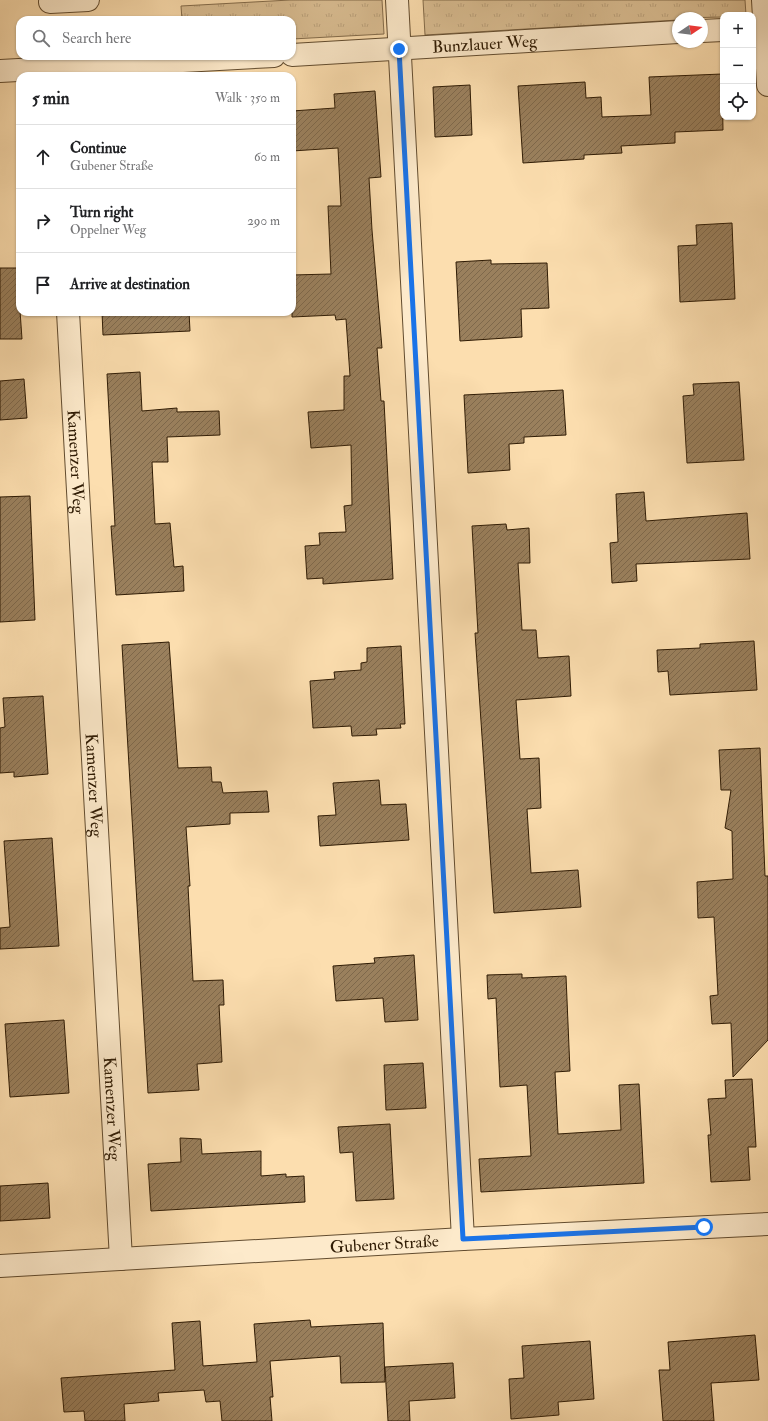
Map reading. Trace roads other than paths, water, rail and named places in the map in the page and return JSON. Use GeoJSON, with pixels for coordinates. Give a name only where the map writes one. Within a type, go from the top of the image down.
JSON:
{"type":"FeatureCollection","features":[{"type":"Feature","properties":{"kind":"street"},"geometry":{"type":"LineString","coordinates":[[51,7],[88,0]]}},
{"type":"Feature","properties":{"kind":"street"},"geometry":{"type":"LineString","coordinates":[[397,0],[463,1239]]}},
{"type":"Feature","properties":{"kind":"street"},"geometry":{"type":"LineString","coordinates":[[763,0],[759,27],[768,85]]}},
{"type":"Feature","properties":{"kind":"street"},"geometry":{"type":"LineString","coordinates":[[708,31],[720,30]]}},
{"type":"Feature","properties":{"kind":"street","name":"Bunzlauer Weg"},"geometry":{"type":"LineString","coordinates":[[296,55],[672,32]]}},
{"type":"Feature","properties":{"kind":"street"},"geometry":{"type":"LineString","coordinates":[[0,71],[194,60]]}},
{"type":"Feature","properties":{"kind":"street","name":"Kamenzer Weg"},"geometry":{"type":"LineString","coordinates":[[68,316],[121,1259]]}},
{"type":"Feature","properties":{"kind":"street","name":"Gubener Straße"},"geometry":{"type":"LineString","coordinates":[[0,1266],[463,1239],[768,1224]]}}]}
